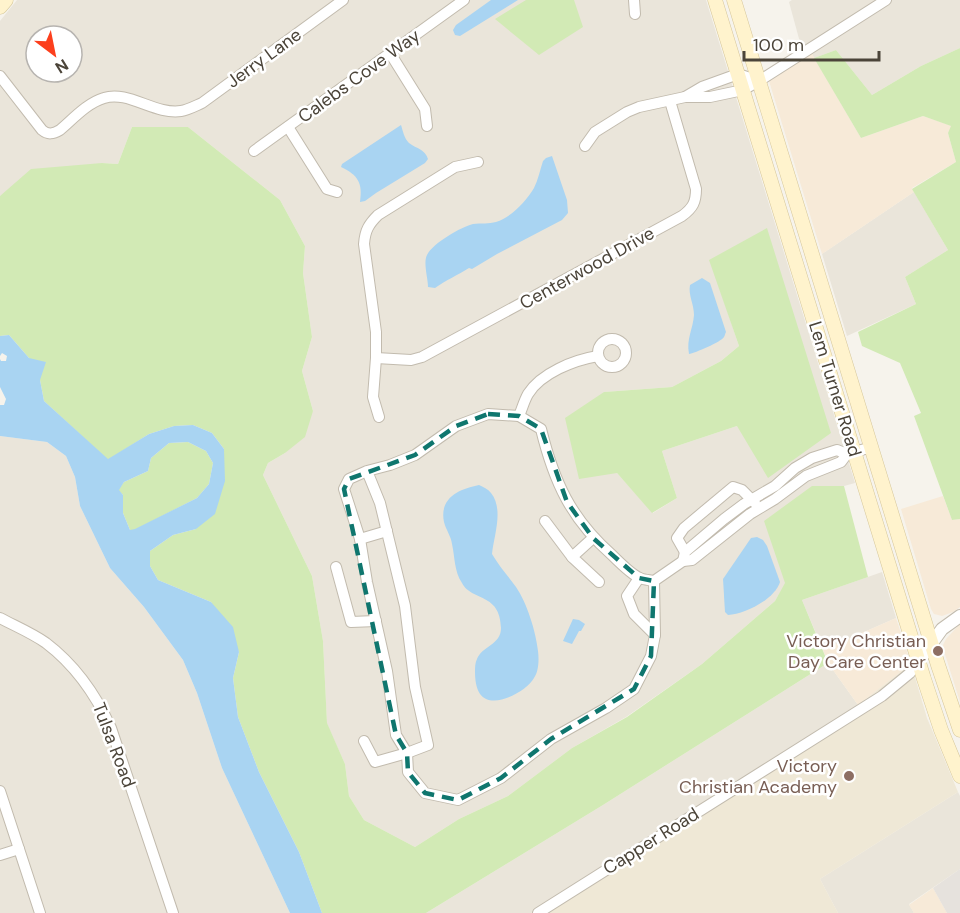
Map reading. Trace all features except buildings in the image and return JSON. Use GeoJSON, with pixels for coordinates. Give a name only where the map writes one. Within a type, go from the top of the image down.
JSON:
{"type":"FeatureCollection","features":[{"type":"Feature","properties":{"kind":"main road"},"geometry":{"type":"LineString","coordinates":[[0,7],[6,0]]}},
{"type":"Feature","properties":{"kind":"main road","name":"Lem Turner Road"},"geometry":{"type":"LineString","coordinates":[[715,0],[851,453],[941,731],[960,776]]}},
{"type":"Feature","properties":{"kind":"main road","name":"Lem Turner Road"},"geometry":{"type":"LineString","coordinates":[[734,0],[960,730]]}},
{"type":"Feature","properties":{"kind":"main road"},"geometry":{"type":"LineString","coordinates":[[797,267],[815,261]]}},
{"type":"Feature","properties":{"kind":"street","name":"Jerry Lane"},"geometry":{"type":"LineString","coordinates":[[0,76],[46,133],[56,133],[87,108],[106,97],[127,98],[171,112],[182,111],[202,103],[343,0]]}},
{"type":"Feature","properties":{"kind":"street","name":"Calebs Cove Way"},"geometry":{"type":"LineString","coordinates":[[254,152],[464,0]]}},
{"type":"Feature","properties":{"kind":"street"},"geometry":{"type":"LineString","coordinates":[[634,0],[635,14]]}},
{"type":"Feature","properties":{"kind":"street"},"geometry":{"type":"LineString","coordinates":[[585,146],[595,132],[639,107],[685,97],[710,97],[743,90],[886,0]]}},
{"type":"Feature","properties":{"kind":"street"},"geometry":{"type":"LineString","coordinates":[[390,53],[425,109],[427,126]]}},
{"type":"Feature","properties":{"kind":"street"},"geometry":{"type":"LineString","coordinates":[[685,97],[702,87],[738,74],[759,81]]}},
{"type":"Feature","properties":{"kind":"street","name":"Centerwood Drive"},"geometry":{"type":"LineString","coordinates":[[376,358],[411,360],[422,357],[691,209],[696,201],[696,189],[670,100]]}},
{"type":"Feature","properties":{"kind":"street"},"geometry":{"type":"LineString","coordinates":[[288,127],[327,189],[337,192]]}},
{"type":"Feature","properties":{"kind":"street"},"geometry":{"type":"LineString","coordinates":[[379,417],[373,398],[376,332],[364,244],[365,232],[378,214],[455,167],[478,162]]}},
{"type":"Feature","properties":{"kind":"street"},"geometry":{"type":"LineString","coordinates":[[519,416],[528,394],[544,378],[565,365],[598,356]]}},
{"type":"Feature","properties":{"kind":"street"},"geometry":{"type":"LineString","coordinates":[[654,581],[655,635],[651,656],[634,689],[606,708],[551,739],[501,778],[458,800],[425,793],[408,772],[406,753],[396,735],[387,671],[360,539],[344,489],[349,479],[415,455],[456,426],[488,414],[519,416],[541,429],[549,460],[567,502],[593,538],[639,578],[654,581],[684,557]]}},
{"type":"Feature","properties":{"kind":"street"},"geometry":{"type":"LineString","coordinates":[[756,504],[742,490],[733,487],[684,528],[677,538],[684,557],[692,560],[756,504],[775,499],[806,476],[841,462],[851,453],[872,447]]}},
{"type":"Feature","properties":{"kind":"street"},"geometry":{"type":"LineString","coordinates":[[364,741],[375,762],[428,745],[415,687],[405,606],[380,503],[367,471]]}},
{"type":"Feature","properties":{"kind":"street"},"geometry":{"type":"LineString","coordinates":[[545,521],[572,557],[598,582]]}},
{"type":"Feature","properties":{"kind":"street"},"geometry":{"type":"LineString","coordinates":[[360,539],[387,531]]}},
{"type":"Feature","properties":{"kind":"street"},"geometry":{"type":"LineString","coordinates":[[572,557],[593,538]]}},
{"type":"Feature","properties":{"kind":"street"},"geometry":{"type":"LineString","coordinates":[[336,567],[351,622],[376,621]]}},
{"type":"Feature","properties":{"kind":"street"},"geometry":{"type":"LineString","coordinates":[[639,578],[627,596],[634,614],[655,635]]}},
{"type":"Feature","properties":{"kind":"street","name":"Capper Road"},"geometry":{"type":"LineString","coordinates":[[538,913],[882,696],[910,673],[942,629],[960,616]]}},
{"type":"Feature","properties":{"kind":"street","name":"Tulsa Road"},"geometry":{"type":"LineString","coordinates":[[0,618],[32,634],[56,651],[87,684],[97,700],[111,728],[172,913]]}},
{"type":"Feature","properties":{"kind":"street"},"geometry":{"type":"LineString","coordinates":[[0,791],[40,913]]}},
{"type":"Feature","properties":{"kind":"street"},"geometry":{"type":"LineString","coordinates":[[0,855],[19,849]]}},
{"type":"Feature","properties":{"kind":"highlighted area"},"geometry":{"type":"Polygon","coordinates":[[[488,414],[519,416],[541,429],[567,502],[593,538],[639,578],[654,581],[651,656],[634,689],[551,739],[501,778],[458,800],[425,793],[408,772],[407,753],[396,735],[344,489],[349,479],[415,455],[456,426],[488,414]]]}},
{"type":"Feature","properties":{"kind":"shaded area"},"geometry":{"type":"Polygon","coordinates":[[[17,0],[706,0],[855,483],[844,486],[775,601],[702,664],[626,717],[572,748],[508,796],[459,819],[415,847],[364,820],[349,796],[345,764],[327,724],[323,641],[312,576],[263,475],[268,463],[285,453],[313,411],[302,371],[312,337],[303,273],[305,246],[280,200],[188,127],[132,127],[118,164],[102,163],[0,196],[0,21],[17,0]],[[710,260],[739,346],[721,361],[672,387],[604,392],[617,473],[653,513],[677,498],[662,451],[737,426],[830,433],[710,260]]]}},
{"type":"Feature","properties":{"kind":"shaded area"},"geometry":{"type":"Polygon","coordinates":[[[792,0],[960,0],[960,48],[921,66],[872,95],[836,50],[814,58],[811,52],[804,57],[789,2],[792,0]]]}},
{"type":"Feature","properties":{"kind":"shaded area"},"geometry":{"type":"Polygon","coordinates":[[[811,52],[861,138],[923,116],[952,126],[948,133],[956,162],[912,188],[914,192],[822,254],[769,81],[811,52]]]}},
{"type":"Feature","properties":{"kind":"shaded area"},"geometry":{"type":"Polygon","coordinates":[[[914,192],[948,250],[905,277],[916,304],[847,336],[822,254],[914,192]]]}},
{"type":"Feature","properties":{"kind":"shaded area"},"geometry":{"type":"Polygon","coordinates":[[[0,436],[47,442],[66,456],[75,477],[80,506],[110,568],[144,607],[183,660],[197,693],[222,768],[290,913],[0,913],[0,436]]]}},
{"type":"Feature","properties":{"kind":"shaded area"},"geometry":{"type":"Polygon","coordinates":[[[943,496],[952,520],[960,519],[960,607],[942,616],[934,614],[931,609],[901,509],[943,496]]]}},
{"type":"Feature","properties":{"kind":"shaded area"},"geometry":{"type":"Polygon","coordinates":[[[882,572],[896,618],[823,650],[802,600],[882,572]]]}},
{"type":"Feature","properties":{"kind":"shaded area"},"geometry":{"type":"Polygon","coordinates":[[[896,618],[911,664],[858,705],[828,663],[823,650],[896,618]]]}},
{"type":"Feature","properties":{"kind":"shaded area"},"geometry":{"type":"Polygon","coordinates":[[[960,624],[960,702],[943,645],[960,624]]]}},
{"type":"Feature","properties":{"kind":"shaded area"},"geometry":{"type":"Polygon","coordinates":[[[828,663],[858,705],[531,913],[426,913],[603,805],[828,663]]]}},
{"type":"Feature","properties":{"kind":"shaded area","name":"Victory Christian Academy"},"geometry":{"type":"Polygon","coordinates":[[[911,664],[927,718],[958,792],[820,879],[838,913],[531,913],[828,725],[911,664]]]}},
{"type":"Feature","properties":{"kind":"shaded area"},"geometry":{"type":"Polygon","coordinates":[[[958,792],[960,796],[960,869],[909,904],[914,913],[838,913],[820,879],[958,792]]]}},
{"type":"Feature","properties":{"kind":"shaded area"},"geometry":{"type":"Polygon","coordinates":[[[960,869],[960,913],[947,913],[933,888],[960,869]]]}},
{"type":"Feature","properties":{"kind":"shaded area"},"geometry":{"type":"Polygon","coordinates":[[[933,888],[947,913],[914,913],[909,905],[933,888]]]}},
{"type":"Feature","properties":{"kind":"green space"},"geometry":{"type":"Polygon","coordinates":[[[526,0],[574,0],[583,27],[539,55],[495,19],[526,0]]]}},
{"type":"Feature","properties":{"kind":"green space"},"geometry":{"type":"Polygon","coordinates":[[[960,48],[960,519],[952,520],[914,416],[921,413],[900,363],[862,346],[858,332],[916,304],[905,277],[948,250],[912,189],[956,162],[948,133],[951,126],[923,116],[861,138],[814,58],[836,50],[872,95],[921,66],[960,48]]]}},
{"type":"Feature","properties":{"kind":"green space"},"geometry":{"type":"Polygon","coordinates":[[[132,127],[188,127],[280,200],[305,246],[303,273],[312,337],[302,371],[313,411],[305,437],[268,463],[263,475],[312,576],[323,641],[327,723],[345,764],[349,796],[364,820],[415,847],[459,819],[508,796],[572,748],[627,717],[702,664],[775,601],[785,583],[764,521],[812,486],[844,486],[868,577],[802,600],[828,663],[426,913],[322,913],[299,852],[259,772],[238,717],[233,678],[239,652],[211,602],[158,580],[150,566],[150,551],[173,535],[196,529],[224,449],[212,433],[193,425],[174,426],[149,434],[108,460],[44,401],[40,380],[29,358],[9,335],[0,336],[0,196],[31,169],[102,163],[118,164],[132,127]]]}},
{"type":"Feature","properties":{"kind":"green space"},"geometry":{"type":"Polygon","coordinates":[[[767,228],[831,433],[768,478],[737,426],[662,451],[677,498],[652,513],[617,473],[579,479],[565,418],[604,392],[672,387],[721,361],[739,346],[709,260],[767,228]]]}},
{"type":"Feature","properties":{"kind":"green space"},"geometry":{"type":"Polygon","coordinates":[[[188,442],[206,451],[213,463],[209,484],[197,498],[135,530],[130,530],[123,513],[123,495],[118,490],[124,482],[148,471],[151,458],[169,443],[188,442]]]}},
{"type":"Feature","properties":{"kind":"water"},"geometry":{"type":"Polygon","coordinates":[[[491,0],[518,0],[460,36],[455,35],[453,30],[456,25],[491,0]]]}},
{"type":"Feature","properties":{"kind":"water"},"geometry":{"type":"Polygon","coordinates":[[[401,125],[407,141],[423,151],[428,159],[365,201],[360,202],[361,190],[358,180],[352,173],[341,167],[342,164],[401,125]]]}},
{"type":"Feature","properties":{"kind":"water"},"geometry":{"type":"Polygon","coordinates":[[[552,156],[567,200],[568,213],[562,220],[435,288],[428,287],[425,262],[430,250],[462,228],[473,224],[496,222],[513,212],[534,188],[543,161],[552,156]]]}},
{"type":"Feature","properties":{"kind":"water"},"geometry":{"type":"Polygon","coordinates":[[[702,278],[710,283],[726,332],[718,342],[689,354],[688,344],[694,315],[690,285],[702,278]]]}},
{"type":"Feature","properties":{"kind":"water"},"geometry":{"type":"Polygon","coordinates":[[[9,335],[29,358],[46,362],[40,380],[44,401],[108,459],[149,434],[174,426],[193,425],[212,433],[224,449],[225,481],[215,514],[196,529],[173,535],[150,551],[150,566],[158,580],[211,602],[233,627],[239,652],[233,678],[238,717],[259,772],[299,852],[322,913],[290,913],[222,768],[197,693],[183,660],[144,607],[110,568],[80,506],[75,477],[66,456],[47,442],[0,436],[0,405],[4,405],[6,399],[0,387],[0,359],[6,361],[7,356],[2,353],[0,356],[0,336],[9,335]],[[188,442],[169,443],[151,458],[148,471],[124,482],[119,490],[123,495],[123,513],[130,530],[197,498],[209,484],[213,463],[206,451],[188,442]]]}},
{"type":"Feature","properties":{"kind":"water"},"geometry":{"type":"Polygon","coordinates":[[[479,485],[491,493],[497,507],[492,554],[524,601],[537,643],[538,665],[534,678],[517,693],[501,700],[485,699],[480,694],[475,667],[479,655],[495,642],[500,634],[499,617],[496,608],[491,603],[472,593],[459,578],[443,514],[452,496],[464,489],[479,485]]]}},
{"type":"Feature","properties":{"kind":"water"},"geometry":{"type":"Polygon","coordinates":[[[757,537],[767,546],[780,582],[766,600],[743,612],[728,615],[725,612],[723,579],[751,538],[757,537]]]}},
{"type":"Feature","properties":{"kind":"water"},"geometry":{"type":"Polygon","coordinates":[[[573,619],[585,624],[572,644],[563,641],[573,619]]]}},
{"type":"Feature","properties":{"kind":"place","name":"Victory Christian Day Care Center"},"geometry":{"type":"Point","coordinates":[938,651]}},
{"type":"Feature","properties":{"kind":"place","name":"Victory Christian Academy"},"geometry":{"type":"Point","coordinates":[849,776]}}]}
